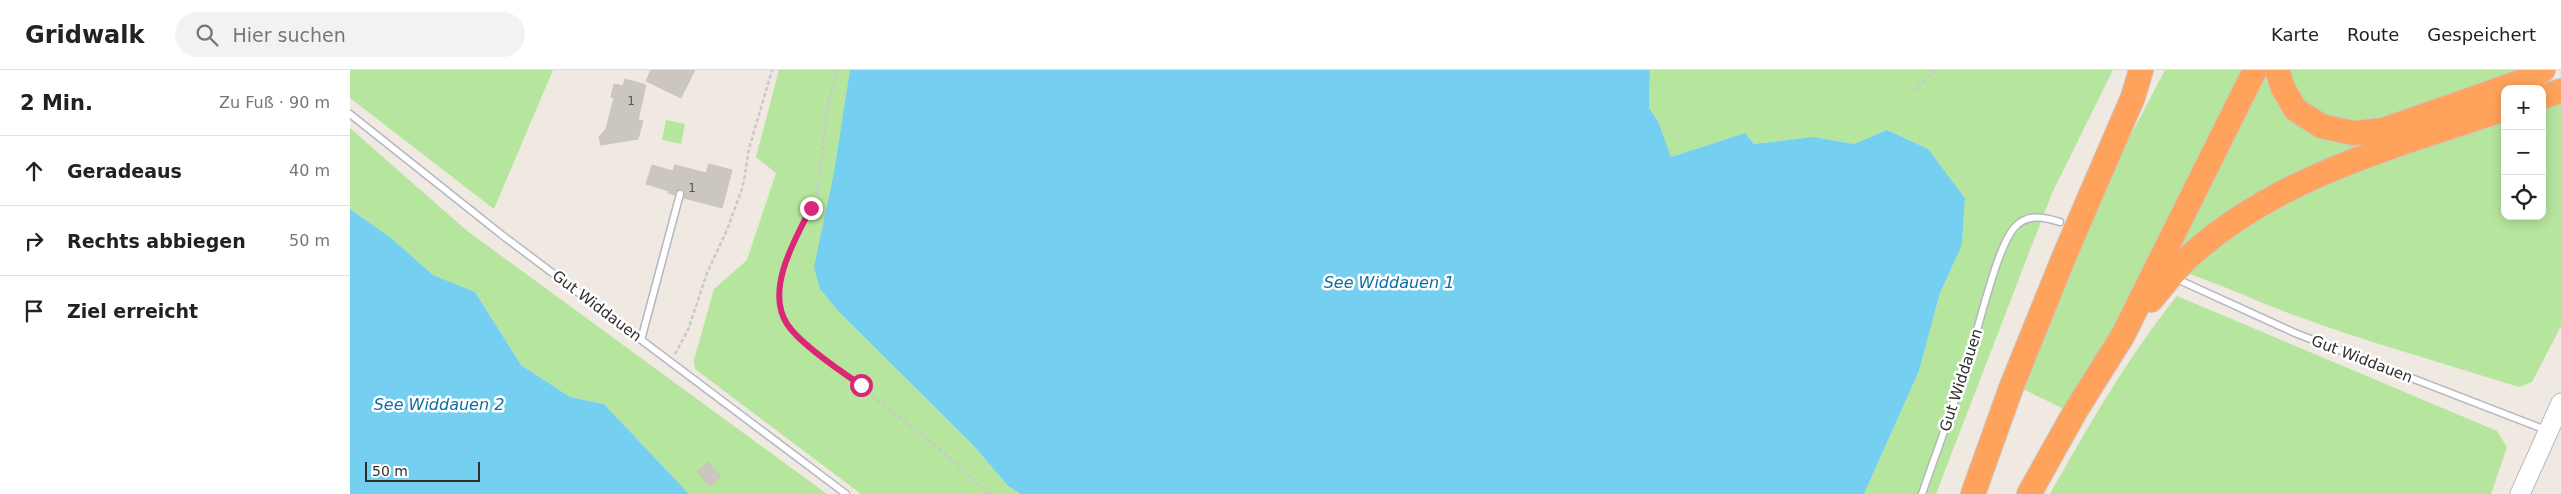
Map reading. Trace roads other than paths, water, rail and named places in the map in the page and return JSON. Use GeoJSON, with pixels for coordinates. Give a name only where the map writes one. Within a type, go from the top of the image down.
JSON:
{"type":"FeatureCollection","features":[{"type":"Feature","properties":{"kind":"highway"},"geometry":{"type":"LineString","coordinates":[[1973,494],[2011,388],[2064,257],[2133,97],[2141,70]]}},
{"type":"Feature","properties":{"kind":"highway"},"geometry":{"type":"LineString","coordinates":[[2101,173],[2155,70]]}},
{"type":"Feature","properties":{"kind":"highway"},"geometry":{"type":"LineString","coordinates":[[2029,494],[2076,410],[2123,335],[2254,70]]}},
{"type":"Feature","properties":{"kind":"highway"},"geometry":{"type":"LineString","coordinates":[[2277,70],[2283,88],[2295,109],[2321,126],[2353,133],[2383,130],[2524,81],[2542,70]]}},
{"type":"Feature","properties":{"kind":"highway"},"geometry":{"type":"LineString","coordinates":[[2546,96],[2561,91]]}},
{"type":"Feature","properties":{"kind":"highway"},"geometry":{"type":"LineString","coordinates":[[2123,335],[2189,256],[2212,236],[2291,187],[2396,146],[2501,110]]}},
{"type":"Feature","properties":{"kind":"main road"},"geometry":{"type":"LineString","coordinates":[[2520,494],[2547,430],[2561,403]]}},
{"type":"Feature","properties":{"kind":"lane","name":"Gut Widdauen"},"geometry":{"type":"LineString","coordinates":[[350,114],[502,235],[846,494]]}},
{"type":"Feature","properties":{"kind":"lane"},"geometry":{"type":"LineString","coordinates":[[642,340],[680,194]]}},
{"type":"Feature","properties":{"kind":"lane","name":"Gut Widdauen"},"geometry":{"type":"LineString","coordinates":[[1922,494],[1964,373],[2003,248],[2014,228],[2031,217],[2042,217],[2060,222]]}},
{"type":"Feature","properties":{"kind":"lane","name":"Gut Widdauen"},"geometry":{"type":"LineString","coordinates":[[2179,280],[2295,333],[2547,430]]}},
{"type":"Feature","properties":{"kind":"water","name":"See Widdauen 1"},"geometry":{"type":"Polygon","coordinates":[[[850,70],[1650,70],[1649,108],[1658,121],[1671,157],[1745,133],[1754,144],[1813,137],[1854,144],[1887,130],[1928,149],[1965,198],[1962,245],[1940,293],[1919,371],[1864,494],[1021,494],[1008,486],[973,445],[838,311],[820,289],[814,267],[834,173],[850,70]]]}},
{"type":"Feature","properties":{"kind":"water","name":"See Widdauen 2"},"geometry":{"type":"Polygon","coordinates":[[[350,209],[391,238],[433,275],[475,292],[521,365],[570,397],[604,404],[689,494],[350,494],[350,209]]]}}]}
